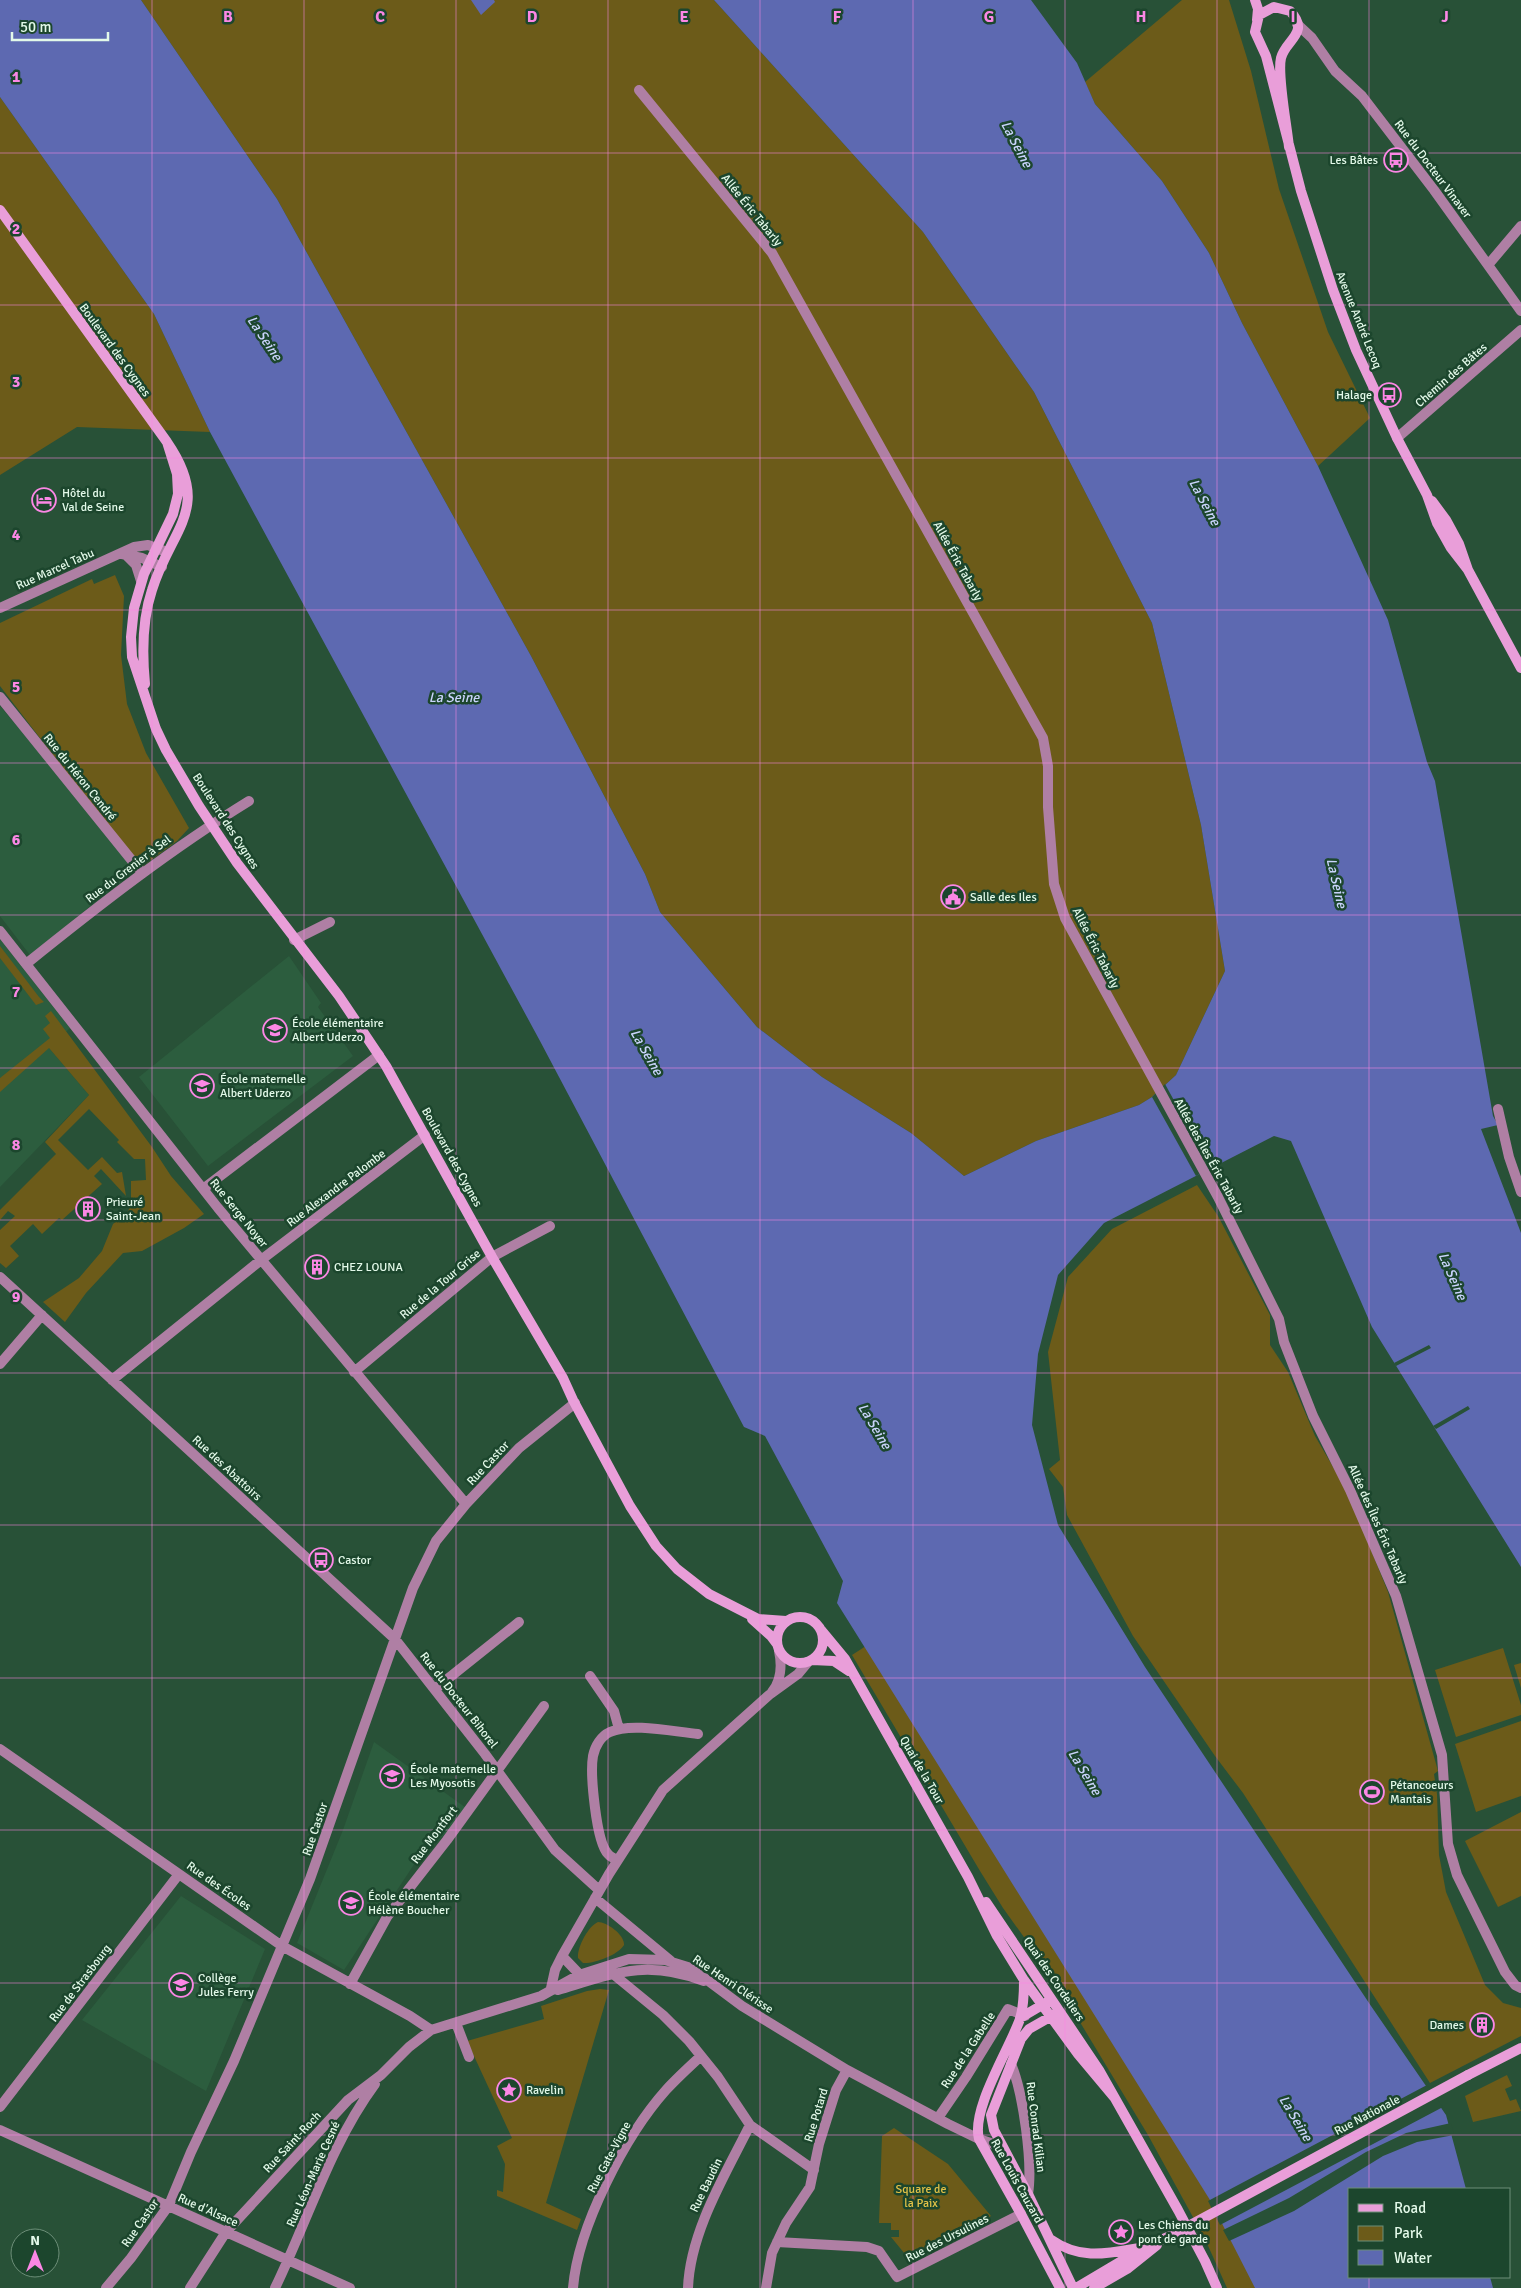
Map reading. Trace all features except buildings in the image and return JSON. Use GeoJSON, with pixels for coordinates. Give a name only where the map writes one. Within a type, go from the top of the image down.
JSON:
{"type":"FeatureCollection","features":[{"type":"Feature","properties":{"kind":"main road"},"geometry":{"type":"LineString","coordinates":[[1255,0],[1258,9],[1255,32],[1266,56],[1289,147]]}},
{"type":"Feature","properties":{"kind":"main road"},"geometry":{"type":"LineString","coordinates":[[1272,0],[1293,15],[1297,24],[1297,34],[1282,54],[1280,65],[1289,147]]}},
{"type":"Feature","properties":{"kind":"main road"},"geometry":{"type":"LineString","coordinates":[[1257,20],[1269,8],[1280,7],[1286,9]]}},
{"type":"Feature","properties":{"kind":"main road"},"geometry":{"type":"LineString","coordinates":[[1260,42],[1275,49],[1290,44]]}},
{"type":"Feature","properties":{"kind":"main road","name":"Avenue André Lecoq"},"geometry":{"type":"LineString","coordinates":[[1289,147],[1312,228],[1356,350],[1397,438],[1427,495],[1446,520],[1460,544],[1468,570],[1521,668]]}},
{"type":"Feature","properties":{"kind":"main road","name":"Boulevard des Cygnes"},"geometry":{"type":"LineString","coordinates":[[0,210],[167,442],[182,466],[188,497],[185,519],[152,588],[146,611],[143,646],[146,696]]}},
{"type":"Feature","properties":{"kind":"main road","name":"Boulevard des Cygnes"},"geometry":{"type":"LineString","coordinates":[[167,442],[177,474],[178,494],[173,514],[141,581],[134,608],[131,649],[132,657],[162,742],[236,864],[339,996],[379,1055],[492,1257],[563,1378],[633,1511],[656,1546],[691,1581],[709,1594],[747,1615],[762,1627],[778,1648]]}},
{"type":"Feature","properties":{"kind":"main road","name":"Boulevard des Cygnes"},"geometry":{"type":"LineString","coordinates":[[747,1615],[766,1620],[786,1621]]}},
{"type":"Feature","properties":{"kind":"main road"},"geometry":{"type":"LineString","coordinates":[[796,1617],[804,1617],[814,1622],[821,1630],[822,1649],[810,1661],[797,1664],[790,1662],[778,1648],[777,1633],[786,1621],[796,1617]]}},
{"type":"Feature","properties":{"kind":"main road","name":"Quai de la Tour"},"geometry":{"type":"LineString","coordinates":[[821,1630],[841,1653],[968,1877]]}},
{"type":"Feature","properties":{"kind":"main road","name":"Quai de la Tour"},"geometry":{"type":"LineString","coordinates":[[810,1661],[834,1661],[847,1669],[853,1676]]}},
{"type":"Feature","properties":{"kind":"main road","name":"Quai des Cordeliers"},"geometry":{"type":"LineString","coordinates":[[968,1877],[997,1936],[1024,1980],[1047,2002]]}},
{"type":"Feature","properties":{"kind":"main road","name":"Quai des Cordeliers"},"geometry":{"type":"LineString","coordinates":[[968,1877],[1055,2013],[1083,2061],[1114,2097],[1146,2150],[1205,2260],[1217,2288]]}},
{"type":"Feature","properties":{"kind":"main road"},"geometry":{"type":"LineString","coordinates":[[980,2139],[977,2128],[979,2116],[1022,2016],[1024,1980]]}},
{"type":"Feature","properties":{"kind":"main road"},"geometry":{"type":"LineString","coordinates":[[1022,2016],[1047,2002]]}},
{"type":"Feature","properties":{"kind":"main road","name":"Rue Conrad Kilian"},"geometry":{"type":"LineString","coordinates":[[1055,2013],[1025,2033],[991,2115],[994,2130],[1002,2147],[1028,2194],[1074,2288]]}},
{"type":"Feature","properties":{"kind":"main road","name":"Rue Nationale"},"geometry":{"type":"LineString","coordinates":[[1160,2241],[1521,2048]]}},
{"type":"Feature","properties":{"kind":"main road","name":"Rue Louis Cauzard"},"geometry":{"type":"LineString","coordinates":[[980,2139],[1022,2214],[1060,2288]]}},
{"type":"Feature","properties":{"kind":"main road"},"geometry":{"type":"LineString","coordinates":[[1049,2238],[1065,2248],[1084,2254],[1106,2254],[1145,2247]]}},
{"type":"Feature","properties":{"kind":"main road"},"geometry":{"type":"LineString","coordinates":[[1074,2288],[1145,2247],[1160,2241]]}},
{"type":"Feature","properties":{"kind":"main road"},"geometry":{"type":"LineString","coordinates":[[1094,2288],[1109,2284],[1160,2241]]}},
{"type":"Feature","properties":{"kind":"street","name":"Rue du Docteur Vinaver"},"geometry":{"type":"LineString","coordinates":[[1297,24],[1319,48],[1336,71],[1355,88],[1368,104],[1434,190],[1521,311]]}},
{"type":"Feature","properties":{"kind":"street"},"geometry":{"type":"LineString","coordinates":[[1290,44],[1301,39],[1319,48]]}},
{"type":"Feature","properties":{"kind":"street","name":"Allée Éric Tabarly"},"geometry":{"type":"LineString","coordinates":[[639,90],[772,253],[1044,738],[1048,766],[1048,807],[1054,884],[1065,918],[1156,1086]]}},
{"type":"Feature","properties":{"kind":"street"},"geometry":{"type":"LineString","coordinates":[[1488,264],[1521,226]]}},
{"type":"Feature","properties":{"kind":"street","name":"Chemin des Bâtes"},"geometry":{"type":"LineString","coordinates":[[1397,438],[1521,330]]}},
{"type":"Feature","properties":{"kind":"street","name":"Rue Marcel Tabu"},"geometry":{"type":"LineString","coordinates":[[0,608],[140,546],[156,548],[169,553]]}},
{"type":"Feature","properties":{"kind":"street"},"geometry":{"type":"LineString","coordinates":[[123,554],[149,561],[162,567]]}},
{"type":"Feature","properties":{"kind":"street"},"geometry":{"type":"LineString","coordinates":[[123,554],[136,565],[141,581]]}},
{"type":"Feature","properties":{"kind":"street","name":"Rue du Héron Cendré"},"geometry":{"type":"LineString","coordinates":[[0,697],[142,873]]}},
{"type":"Feature","properties":{"kind":"street","name":"Rue du Grenier à Sel"},"geometry":{"type":"LineString","coordinates":[[26,964],[142,873],[249,801]]}},
{"type":"Feature","properties":{"kind":"street"},"geometry":{"type":"LineString","coordinates":[[294,940],[330,922]]}},
{"type":"Feature","properties":{"kind":"street","name":"Rue Serge Noyer"},"geometry":{"type":"LineString","coordinates":[[0,931],[203,1189],[466,1504]]}},
{"type":"Feature","properties":{"kind":"street"},"geometry":{"type":"LineString","coordinates":[[203,1189],[379,1055]]}},
{"type":"Feature","properties":{"kind":"street","name":"Allée des Îles Éric Tabarly"},"geometry":{"type":"LineString","coordinates":[[1156,1086],[1218,1197],[1280,1319],[1284,1342],[1313,1416],[1350,1490],[1396,1596],[1442,1755],[1448,1844],[1457,1875],[1505,1972],[1515,1985],[1521,1988]]}},
{"type":"Feature","properties":{"kind":"street"},"geometry":{"type":"LineString","coordinates":[[1498,1109],[1509,1157],[1521,1192]]}},
{"type":"Feature","properties":{"kind":"street","name":"Rue Alexandre Palombe"},"geometry":{"type":"LineString","coordinates":[[112,1380],[261,1260],[425,1135]]}},
{"type":"Feature","properties":{"kind":"street","name":"Rue de la Tour Grise"},"geometry":{"type":"LineString","coordinates":[[354,1372],[492,1257],[550,1226]]}},
{"type":"Feature","properties":{"kind":"street","name":"Rue des Abattoirs"},"geometry":{"type":"LineString","coordinates":[[0,1277],[395,1639]]}},
{"type":"Feature","properties":{"kind":"street"},"geometry":{"type":"LineString","coordinates":[[0,1364],[42,1315]]}},
{"type":"Feature","properties":{"kind":"street","name":"Rue Castor"},"geometry":{"type":"LineString","coordinates":[[106,2288],[131,2258],[168,2205],[234,2061],[310,1879],[413,1588],[428,1556],[436,1541],[466,1504],[519,1448],[575,1403]]}},
{"type":"Feature","properties":{"kind":"street"},"geometry":{"type":"LineString","coordinates":[[435,1689],[519,1622]]}},
{"type":"Feature","properties":{"kind":"street","name":"Rue du Docteur Bihorel"},"geometry":{"type":"LineString","coordinates":[[395,1639],[435,1689],[555,1850],[597,1894]]}},
{"type":"Feature","properties":{"kind":"street"},"geometry":{"type":"LineString","coordinates":[[769,1695],[775,1688],[781,1666],[778,1648]]}},
{"type":"Feature","properties":{"kind":"street"},"geometry":{"type":"LineString","coordinates":[[551,1988],[562,1956],[597,1894],[663,1790],[769,1695],[798,1674],[810,1661]]}},
{"type":"Feature","properties":{"kind":"street"},"geometry":{"type":"LineString","coordinates":[[590,1676],[614,1711],[619,1729]]}},
{"type":"Feature","properties":{"kind":"street","name":"Rue Montfort"},"geometry":{"type":"LineString","coordinates":[[350,1984],[387,1917],[544,1706]]}},
{"type":"Feature","properties":{"kind":"street"},"geometry":{"type":"LineString","coordinates":[[617,1860],[607,1854],[601,1841],[592,1774],[593,1755],[600,1741],[610,1732],[629,1728],[698,1734]]}},
{"type":"Feature","properties":{"kind":"street","name":"Rue des Écoles"},"geometry":{"type":"LineString","coordinates":[[0,1749],[282,1946],[410,2016],[431,2030]]}},
{"type":"Feature","properties":{"kind":"street","name":"Rue de Strasbourg"},"geometry":{"type":"LineString","coordinates":[[0,2107],[179,1874]]}},
{"type":"Feature","properties":{"kind":"street","name":"Rue Henri Clérisse"},"geometry":{"type":"LineString","coordinates":[[597,1894],[672,1962],[697,1972],[709,1983],[742,2006],[847,2070]]}},
{"type":"Feature","properties":{"kind":"street"},"geometry":{"type":"LineString","coordinates":[[541,1996],[551,1988],[583,1978],[644,1968],[652,1964],[655,1947]]}},
{"type":"Feature","properties":{"kind":"street"},"geometry":{"type":"LineString","coordinates":[[562,1956],[583,1978]]}},
{"type":"Feature","properties":{"kind":"street"},"geometry":{"type":"LineString","coordinates":[[431,2030],[541,1996],[614,1962],[654,1958],[672,1962]]}},
{"type":"Feature","properties":{"kind":"street"},"geometry":{"type":"LineString","coordinates":[[644,1968],[678,1973],[709,1983]]}},
{"type":"Feature","properties":{"kind":"street"},"geometry":{"type":"LineString","coordinates":[[613,1974],[663,2015],[701,2056],[718,2077],[750,2125],[814,2170]]}},
{"type":"Feature","properties":{"kind":"street","name":"Rue de la Gabelle"},"geometry":{"type":"LineString","coordinates":[[938,2118],[966,2078],[1008,2010],[1022,2016]]}},
{"type":"Feature","properties":{"kind":"street"},"geometry":{"type":"LineString","coordinates":[[456,2023],[469,2057]]}},
{"type":"Feature","properties":{"kind":"street","name":"Rue Saint-Roch"},"geometry":{"type":"LineString","coordinates":[[190,2288],[226,2232],[348,2100],[381,2075],[409,2047],[431,2030]]}},
{"type":"Feature","properties":{"kind":"street","name":"Rue Gate-Vigne"},"geometry":{"type":"LineString","coordinates":[[573,2288],[586,2228],[614,2169],[636,2130],[665,2091],[701,2056]]}},
{"type":"Feature","properties":{"kind":"street","name":"Rue Conrad Kilian"},"geometry":{"type":"LineString","coordinates":[[1011,2064],[1018,2080],[1027,2145],[1030,2182],[1028,2194]]}},
{"type":"Feature","properties":{"kind":"street","name":"Rue Louis Cauzard"},"geometry":{"type":"LineString","coordinates":[[847,2070],[980,2139]]}},
{"type":"Feature","properties":{"kind":"street","name":"Rue Potard"},"geometry":{"type":"LineString","coordinates":[[766,2288],[772,2253],[786,2223],[810,2187],[819,2144],[836,2090],[847,2070]]}},
{"type":"Feature","properties":{"kind":"street","name":"Rue Léon-Marie Cesné"},"geometry":{"type":"LineString","coordinates":[[275,2288],[343,2136],[360,2104],[381,2075]]}},
{"type":"Feature","properties":{"kind":"street","name":"Rue Baudin"},"geometry":{"type":"LineString","coordinates":[[688,2288],[688,2276],[703,2220],[750,2125]]}},
{"type":"Feature","properties":{"kind":"street","name":"Rue d'Alsace"},"geometry":{"type":"LineString","coordinates":[[0,2130],[350,2288]]}},
{"type":"Feature","properties":{"kind":"street"},"geometry":{"type":"LineString","coordinates":[[980,2139],[1002,2147]]}},
{"type":"Feature","properties":{"kind":"street","name":"Rue des Ursulines"},"geometry":{"type":"LineString","coordinates":[[777,2242],[868,2247],[879,2251],[897,2278],[1022,2214]]}},
{"type":"Feature","properties":{"kind":"shaded area"},"geometry":{"type":"Polygon","coordinates":[[[0,706],[137,868],[30,955],[0,916],[0,706]]]}},
{"type":"Feature","properties":{"kind":"shaded area"},"geometry":{"type":"Polygon","coordinates":[[[0,939],[70,1028],[49,1048],[89,1095],[0,1187],[0,939]]]}},
{"type":"Feature","properties":{"kind":"shaded area"},"geometry":{"type":"Polygon","coordinates":[[[289,956],[321,1003],[318,1007],[353,1056],[208,1166],[139,1077],[289,956]]]}},
{"type":"Feature","properties":{"kind":"shaded area"},"geometry":{"type":"Polygon","coordinates":[[[374,1742],[469,1810],[415,1863],[344,1970],[297,1943],[343,1830],[374,1742]]]}},
{"type":"Feature","properties":{"kind":"shaded area","name":"Collège Jules Ferry"},"geometry":{"type":"Polygon","coordinates":[[[181,1896],[265,1949],[206,2091],[82,2020],[181,1896]]]}},
{"type":"Feature","properties":{"kind":"green space"},"geometry":{"type":"Polygon","coordinates":[[[141,0],[714,0],[923,232],[1034,392],[1152,623],[1201,825],[1225,971],[1176,1075],[1152,1097],[1139,1105],[1036,1141],[964,1176],[911,1133],[822,1077],[757,1027],[660,912],[645,874],[531,656],[277,199],[141,0]]]}},
{"type":"Feature","properties":{"kind":"green space"},"geometry":{"type":"Polygon","coordinates":[[[1182,0],[1229,0],[1251,71],[1279,189],[1328,332],[1370,418],[1318,466],[1242,323],[1209,253],[1162,181],[1095,104],[1085,82],[1182,0]]]}},
{"type":"Feature","properties":{"kind":"green space"},"geometry":{"type":"Polygon","coordinates":[[[0,97],[154,314],[210,432],[77,427],[0,475],[0,97]]]}},
{"type":"Feature","properties":{"kind":"green space"},"geometry":{"type":"Polygon","coordinates":[[[115,575],[124,596],[121,655],[127,704],[146,753],[189,828],[177,841],[140,868],[0,686],[0,623],[92,579],[94,584],[115,575]]]}},
{"type":"Feature","properties":{"kind":"green space"},"geometry":{"type":"Polygon","coordinates":[[[0,946],[44,1002],[36,1005],[0,958],[0,946]]]}},
{"type":"Feature","properties":{"kind":"green space"},"geometry":{"type":"Polygon","coordinates":[[[51,1011],[152,1147],[171,1176],[204,1214],[184,1228],[142,1251],[123,1253],[86,1293],[65,1322],[43,1302],[79,1278],[102,1251],[113,1224],[128,1211],[131,1204],[131,1181],[146,1180],[145,1159],[134,1159],[117,1142],[119,1140],[89,1109],[58,1140],[88,1170],[102,1157],[117,1173],[122,1172],[126,1196],[101,1169],[94,1176],[102,1184],[62,1220],[59,1218],[42,1234],[33,1224],[10,1246],[19,1256],[6,1268],[0,1263],[0,1230],[15,1216],[8,1211],[0,1220],[0,1210],[56,1154],[45,1142],[89,1095],[49,1048],[0,1092],[0,1078],[50,1038],[43,1029],[50,1023],[45,1016],[51,1011]]]}},
{"type":"Feature","properties":{"kind":"green space"},"geometry":{"type":"Polygon","coordinates":[[[1197,1185],[1218,1216],[1270,1315],[1270,1345],[1288,1372],[1315,1436],[1347,1491],[1388,1592],[1438,1771],[1434,1774],[1437,1794],[1439,1855],[1446,1892],[1485,1985],[1503,2003],[1521,2008],[1521,2036],[1430,2083],[1243,1793],[1215,1756],[1133,1636],[1067,1515],[1063,1487],[1049,1469],[1060,1460],[1048,1352],[1068,1277],[1112,1229],[1197,1185]]]}},
{"type":"Feature","properties":{"kind":"green space"},"geometry":{"type":"Polygon","coordinates":[[[869,1644],[1198,2167],[1262,2288],[1227,2288],[1205,2239],[1148,2135],[1054,1979],[1003,1908],[980,1871],[852,1655],[869,1644]]]}},
{"type":"Feature","properties":{"kind":"green space"},"geometry":{"type":"Polygon","coordinates":[[[1503,1648],[1521,1705],[1521,1715],[1456,1737],[1435,1670],[1503,1648]]]}},
{"type":"Feature","properties":{"kind":"green space"},"geometry":{"type":"Polygon","coordinates":[[[1521,1663],[1521,1688],[1514,1665],[1521,1663]]]}},
{"type":"Feature","properties":{"kind":"green space"},"geometry":{"type":"Polygon","coordinates":[[[1521,1721],[1521,1796],[1476,1812],[1455,1744],[1521,1721]]]}},
{"type":"Feature","properties":{"kind":"green space"},"geometry":{"type":"Polygon","coordinates":[[[1521,1812],[1521,1896],[1498,1907],[1465,1841],[1521,1812]]]}},
{"type":"Feature","properties":{"kind":"green space"},"geometry":{"type":"Polygon","coordinates":[[[598,1922],[606,1924],[619,1933],[624,1941],[624,1945],[617,1952],[605,1958],[583,1963],[578,1958],[581,1943],[594,1924],[598,1922]]]}},
{"type":"Feature","properties":{"kind":"green space"},"geometry":{"type":"Polygon","coordinates":[[[609,1990],[546,2203],[581,2219],[577,2230],[497,2196],[497,2190],[503,2192],[505,2164],[497,2146],[512,2138],[467,2041],[544,2019],[541,2006],[587,1991],[609,1990]]]}},
{"type":"Feature","properties":{"kind":"green space"},"geometry":{"type":"Polygon","coordinates":[[[1507,2075],[1512,2086],[1505,2089],[1510,2101],[1516,2099],[1521,2111],[1473,2122],[1465,2096],[1507,2075]]]}},
{"type":"Feature","properties":{"kind":"green space","name":"Square de la Paix"},"geometry":{"type":"Polygon","coordinates":[[[894,2128],[948,2164],[991,2216],[909,2259],[891,2237],[899,2237],[899,2230],[891,2230],[891,2223],[879,2223],[882,2136],[894,2128]]]}},
{"type":"Feature","properties":{"kind":"water","name":"La Seine"},"geometry":{"type":"Polygon","coordinates":[[[0,0],[141,0],[277,199],[531,656],[645,874],[660,912],[757,1027],[822,1077],[911,1133],[964,1176],[1036,1141],[1139,1105],[1152,1097],[1176,1075],[1225,971],[1201,825],[1152,623],[1034,392],[923,232],[714,0],[1031,0],[1077,63],[1095,104],[1162,181],[1209,253],[1242,323],[1318,466],[1388,620],[1427,762],[1435,781],[1493,1116],[1498,1125],[1481,1129],[1521,1233],[1521,1567],[1372,1327],[1291,1141],[1274,1136],[1104,1223],[1058,1275],[1038,1354],[1032,1425],[1058,1525],[1145,1667],[1446,2115],[1466,2188],[1348,2188],[1348,2278],[1490,2278],[1493,2288],[1255,2288],[1210,2200],[837,1603],[843,1581],[765,1436],[744,1427],[540,1041],[210,432],[154,314],[0,97],[0,0]]]}},
{"type":"Feature","properties":{"kind":"water"},"geometry":{"type":"Polygon","coordinates":[[[471,0],[494,0],[495,2],[481,15],[471,0]]]}},
{"type":"Feature","properties":{"kind":"pier"},"geometry":{"type":"Polygon","coordinates":[[[1165,1084],[1211,1168],[1196,1176],[1152,1097],[1165,1084]]]}},
{"type":"Feature","properties":{"kind":"pier"},"geometry":{"type":"Polygon","coordinates":[[[1429,1345],[1431,1348],[1396,1366],[1394,1363],[1429,1345]]]}},
{"type":"Feature","properties":{"kind":"pier"},"geometry":{"type":"Polygon","coordinates":[[[1468,1406],[1470,1409],[1436,1429],[1433,1426],[1468,1406]]]}},
{"type":"Feature","properties":{"kind":"pier"},"geometry":{"type":"Polygon","coordinates":[[[1427,2085],[1443,2107],[1220,2225],[1208,2201],[1427,2085]]]}},
{"type":"Feature","properties":{"kind":"pier"},"geometry":{"type":"Polygon","coordinates":[[[1451,2123],[1454,2135],[1417,2142],[1383,2156],[1294,2211],[1229,2241],[1223,2230],[1289,2198],[1366,2152],[1406,2133],[1451,2123]]]}},
{"type":"Feature","properties":{"kind":"place","name":"Les Bâtes"},"geometry":{"type":"Point","coordinates":[1396,160]}},
{"type":"Feature","properties":{"kind":"place","name":"Halage"},"geometry":{"type":"Point","coordinates":[1389,395]}},
{"type":"Feature","properties":{"kind":"place","name":"Hôtel du Val de Seine"},"geometry":{"type":"Point","coordinates":[44,500]}},
{"type":"Feature","properties":{"kind":"place","name":"Salle des Iles"},"geometry":{"type":"Point","coordinates":[953,897]}},
{"type":"Feature","properties":{"kind":"place","name":"École élémentaire Albert Uderzo"},"geometry":{"type":"Point","coordinates":[275,1030]}},
{"type":"Feature","properties":{"kind":"place","name":"École maternelle Albert Uderzo"},"geometry":{"type":"Point","coordinates":[202,1086]}},
{"type":"Feature","properties":{"kind":"place","name":"Prieuré Saint-Jean"},"geometry":{"type":"Point","coordinates":[88,1209]}},
{"type":"Feature","properties":{"kind":"place","name":"CHEZ LOUNA"},"geometry":{"type":"Point","coordinates":[317,1267]}},
{"type":"Feature","properties":{"kind":"place","name":"Castor"},"geometry":{"type":"Point","coordinates":[321,1560]}},
{"type":"Feature","properties":{"kind":"place","name":"École maternelle Les Myosotis"},"geometry":{"type":"Point","coordinates":[392,1776]}},
{"type":"Feature","properties":{"kind":"place","name":"Pétancoeurs Mantais"},"geometry":{"type":"Point","coordinates":[1372,1792]}},
{"type":"Feature","properties":{"kind":"place","name":"École élémentaire Hélène Boucher"},"geometry":{"type":"Point","coordinates":[351,1903]}},
{"type":"Feature","properties":{"kind":"place","name":"Collège Jules Ferry"},"geometry":{"type":"Point","coordinates":[181,1985]}},
{"type":"Feature","properties":{"kind":"place","name":"Dames"},"geometry":{"type":"Point","coordinates":[1482,2025]}},
{"type":"Feature","properties":{"kind":"place","name":"Ravelin"},"geometry":{"type":"Point","coordinates":[509,2090]}},
{"type":"Feature","properties":{"kind":"place","name":"Les Chiens du pont de garde"},"geometry":{"type":"Point","coordinates":[1121,2232]}}]}
